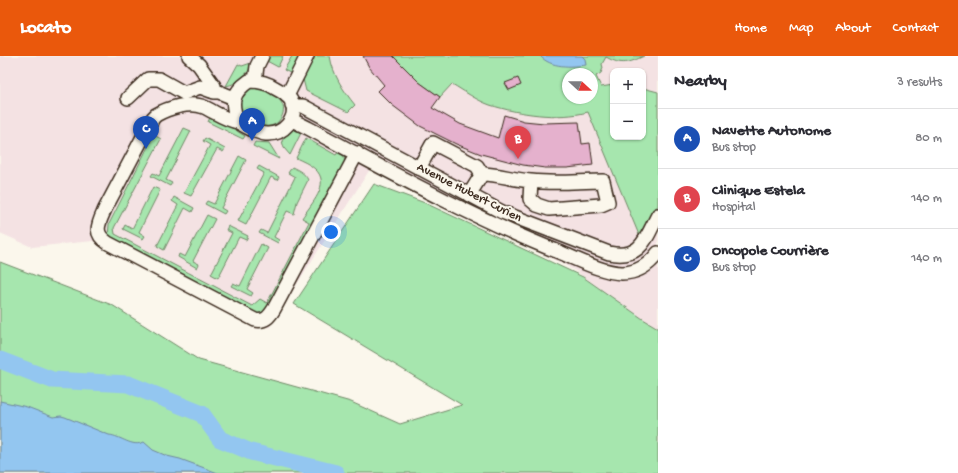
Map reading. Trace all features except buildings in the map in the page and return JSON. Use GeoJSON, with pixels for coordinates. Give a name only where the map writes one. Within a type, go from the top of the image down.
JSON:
{"type":"FeatureCollection","features":[{"type":"Feature","properties":{"kind":"street"},"geometry":{"type":"LineString","coordinates":[[188,56],[200,65],[215,90]]}},
{"type":"Feature","properties":{"kind":"street"},"geometry":{"type":"LineString","coordinates":[[255,81],[257,66],[262,56]]}},
{"type":"Feature","properties":{"kind":"street"},"geometry":{"type":"LineString","coordinates":[[289,101],[307,56]]}},
{"type":"Feature","properties":{"kind":"street"},"geometry":{"type":"LineString","coordinates":[[128,98],[148,79],[159,79],[184,93],[200,87],[215,90],[234,98]]}},
{"type":"Feature","properties":{"kind":"street"},"geometry":{"type":"LineString","coordinates":[[239,123],[233,111],[234,98],[239,88],[249,81],[255,81],[272,86],[289,101],[294,112],[292,120],[285,128],[268,134],[230,120],[199,105],[187,105],[156,115],[153,118],[105,209],[99,222],[98,230],[100,236],[108,243],[255,320],[263,320],[271,314],[357,153]]}},
{"type":"Feature","properties":{"kind":"street","name":"Avenue Hubert Curien"},"geometry":{"type":"LineString","coordinates":[[289,101],[303,106],[502,212],[593,248],[619,255],[626,255],[634,252],[643,244],[658,215]]}},
{"type":"Feature","properties":{"kind":"street"},"geometry":{"type":"LineString","coordinates":[[292,120],[444,200],[524,238],[594,266],[613,272],[624,273],[634,271],[643,268],[650,263],[658,253]]}},
{"type":"Feature","properties":{"kind":"street"},"geometry":{"type":"LineString","coordinates":[[419,168],[433,143],[477,166],[482,174],[531,181],[603,181],[608,202],[600,206],[549,209],[537,205],[530,199],[531,181]]}},
{"type":"Feature","properties":{"kind":"street"},"geometry":{"type":"LineString","coordinates":[[469,195],[482,174]]}},
{"type":"Feature","properties":{"kind":"shaded area"},"geometry":{"type":"Polygon","coordinates":[[[0,56],[658,56],[658,328],[574,270],[372,166],[269,328],[93,241],[32,247],[0,233],[0,56]]]}},
{"type":"Feature","properties":{"kind":"green space"},"geometry":{"type":"Polygon","coordinates":[[[267,56],[283,56],[278,67],[265,60],[267,56]]]}},
{"type":"Feature","properties":{"kind":"green space"},"geometry":{"type":"Polygon","coordinates":[[[292,56],[304,56],[294,75],[284,70],[292,56]]]}},
{"type":"Feature","properties":{"kind":"green space"},"geometry":{"type":"Polygon","coordinates":[[[310,56],[330,56],[333,70],[339,82],[355,105],[348,112],[306,91],[303,79],[299,77],[310,56]]]}},
{"type":"Feature","properties":{"kind":"green space"},"geometry":{"type":"Polygon","coordinates":[[[393,56],[644,56],[630,62],[617,62],[606,57],[602,64],[603,68],[601,73],[598,75],[598,68],[562,68],[562,104],[598,104],[598,80],[601,87],[610,86],[610,140],[646,140],[646,89],[658,92],[658,205],[642,237],[639,235],[588,112],[564,116],[551,116],[513,111],[485,103],[452,84],[440,97],[419,82],[393,56]]]}},
{"type":"Feature","properties":{"kind":"green space"},"geometry":{"type":"Polygon","coordinates":[[[254,62],[243,77],[235,83],[226,86],[238,64],[242,66],[254,62]]]}},
{"type":"Feature","properties":{"kind":"green space"},"geometry":{"type":"Polygon","coordinates":[[[251,88],[272,94],[282,103],[282,115],[278,122],[274,125],[256,125],[241,115],[239,110],[242,94],[251,88]]]}},
{"type":"Feature","properties":{"kind":"green space"},"geometry":{"type":"Polygon","coordinates":[[[211,115],[232,125],[237,131],[245,136],[243,139],[208,122],[211,115]]]}},
{"type":"Feature","properties":{"kind":"green space"},"geometry":{"type":"Polygon","coordinates":[[[184,128],[191,131],[166,180],[172,183],[170,186],[151,176],[153,173],[159,176],[184,128]]]}},
{"type":"Feature","properties":{"kind":"green space"},"geometry":{"type":"Polygon","coordinates":[[[294,129],[302,131],[290,155],[284,148],[282,141],[287,133],[294,129]]]}},
{"type":"Feature","properties":{"kind":"green space"},"geometry":{"type":"Polygon","coordinates":[[[154,135],[161,139],[114,228],[115,234],[252,306],[260,299],[267,303],[309,222],[302,218],[314,201],[320,188],[320,175],[308,164],[296,158],[306,138],[336,155],[339,151],[344,156],[345,166],[272,305],[262,313],[256,314],[108,238],[109,224],[154,135]]]}},
{"type":"Feature","properties":{"kind":"green space"},"geometry":{"type":"Polygon","coordinates":[[[205,138],[225,149],[223,152],[217,149],[191,196],[184,193],[210,145],[203,141],[205,138]]]}},
{"type":"Feature","properties":{"kind":"green space"},"geometry":{"type":"Polygon","coordinates":[[[255,142],[269,143],[279,159],[253,146],[255,142]]]}},
{"type":"Feature","properties":{"kind":"green space"},"geometry":{"type":"Polygon","coordinates":[[[239,156],[246,160],[221,208],[226,211],[224,214],[205,204],[207,201],[214,204],[239,156]]]}},
{"type":"Feature","properties":{"kind":"green space"},"geometry":{"type":"Polygon","coordinates":[[[259,166],[279,177],[277,180],[271,177],[246,225],[238,221],[264,173],[257,169],[259,166]]]}},
{"type":"Feature","properties":{"kind":"green space"},"geometry":{"type":"Polygon","coordinates":[[[292,167],[303,174],[308,180],[297,202],[294,214],[287,211],[274,237],[279,240],[278,243],[259,233],[261,230],[267,233],[295,177],[288,173],[292,167]]]}},
{"type":"Feature","properties":{"kind":"green space"},"geometry":{"type":"Polygon","coordinates":[[[374,184],[425,203],[583,277],[658,328],[658,473],[0,473],[0,262],[112,305],[199,360],[351,402],[400,424],[462,405],[294,304],[374,184]]]}},
{"type":"Feature","properties":{"kind":"green space"},"geometry":{"type":"Polygon","coordinates":[[[153,187],[160,190],[139,232],[145,236],[143,239],[123,229],[125,225],[132,229],[153,187]]]}},
{"type":"Feature","properties":{"kind":"green space"},"geometry":{"type":"Polygon","coordinates":[[[174,197],[194,208],[192,212],[185,208],[164,250],[157,246],[178,205],[172,201],[174,197]]]}},
{"type":"Feature","properties":{"kind":"green space"},"geometry":{"type":"Polygon","coordinates":[[[207,215],[215,219],[193,261],[199,264],[197,268],[178,257],[179,254],[185,257],[207,215]]]}},
{"type":"Feature","properties":{"kind":"green space"},"geometry":{"type":"Polygon","coordinates":[[[228,226],[248,236],[246,240],[239,237],[218,278],[211,274],[232,233],[226,230],[228,226]]]}},
{"type":"Feature","properties":{"kind":"green space"},"geometry":{"type":"Polygon","coordinates":[[[261,244],[268,248],[247,289],[253,293],[251,296],[231,286],[233,283],[240,286],[261,244]]]}},
{"type":"Feature","properties":{"kind":"water"},"geometry":{"type":"Polygon","coordinates":[[[540,56],[582,56],[585,59],[586,65],[555,65],[540,56]]]}},
{"type":"Feature","properties":{"kind":"water"},"geometry":{"type":"Polygon","coordinates":[[[0,401],[27,407],[53,417],[65,417],[131,443],[135,444],[144,442],[153,450],[167,456],[180,459],[218,473],[0,473],[0,401]]]}},
{"type":"Feature","properties":{"kind":"waterway"},"geometry":{"type":"LineString","coordinates":[[0,360],[52,380],[128,384],[202,414],[220,439],[251,452],[336,473]]}},
{"type":"Feature","properties":{"kind":"place","name":"Navette Autonome"},"geometry":{"type":"Point","coordinates":[252,141]}},
{"type":"Feature","properties":{"kind":"place","name":"Oncopole Courrière"},"geometry":{"type":"Point","coordinates":[146,149]}},
{"type":"Feature","properties":{"kind":"place","name":"Clinique Estela"},"geometry":{"type":"Point","coordinates":[518,159]}}]}
